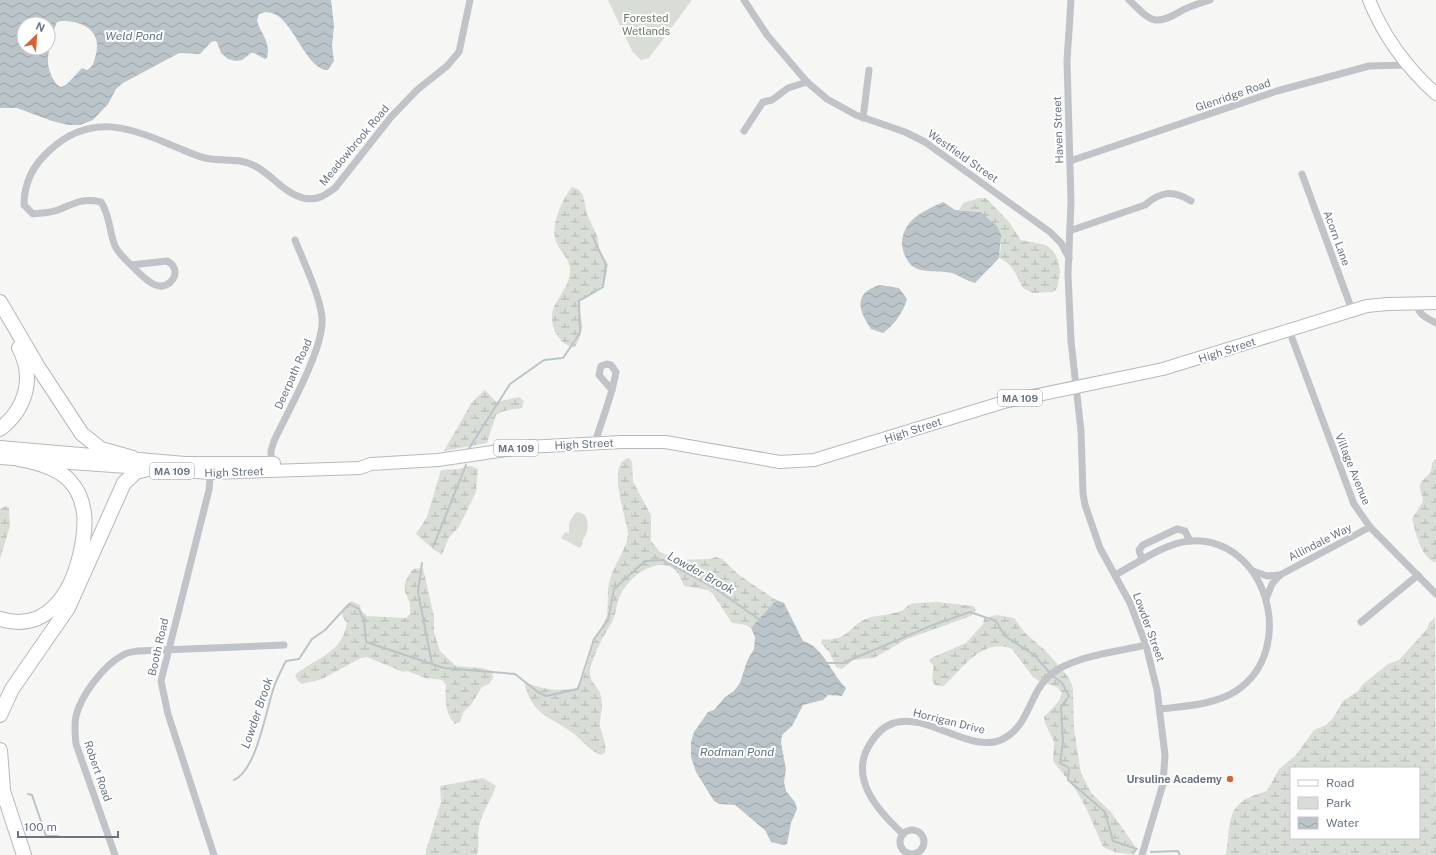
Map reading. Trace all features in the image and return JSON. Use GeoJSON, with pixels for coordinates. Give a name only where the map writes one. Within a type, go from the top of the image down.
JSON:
{"type":"FeatureCollection","features":[{"type":"Feature","properties":{"kind":"highway"},"geometry":{"type":"LineString","coordinates":[[0,302],[38,367],[82,434],[101,449],[133,458]]}},
{"type":"Feature","properties":{"kind":"highway"},"geometry":{"type":"LineString","coordinates":[[0,317],[24,358],[28,378],[26,392],[21,406],[12,418],[0,429]]}},
{"type":"Feature","properties":{"kind":"highway"},"geometry":{"type":"LineString","coordinates":[[0,619],[19,621],[34,618],[48,612],[60,602],[73,577],[81,550],[85,528],[83,505],[76,490],[69,480],[49,467],[19,459]]}},
{"type":"Feature","properties":{"kind":"highway"},"geometry":{"type":"LineString","coordinates":[[0,715],[9,695],[68,608],[124,483],[136,472],[148,469]]}},
{"type":"Feature","properties":{"kind":"highway"},"geometry":{"type":"LineString","coordinates":[[0,750],[2,787],[24,855]]}},
{"type":"Feature","properties":{"kind":"main road"},"geometry":{"type":"LineString","coordinates":[[1369,0],[1387,37],[1407,65],[1436,94]]}},
{"type":"Feature","properties":{"kind":"main road","name":"MA 109"},"geometry":{"type":"LineString","coordinates":[[1417,304],[1436,303]]}},
{"type":"Feature","properties":{"kind":"main road","name":"High Street"},"geometry":{"type":"LineString","coordinates":[[0,458],[148,469],[212,469],[271,467],[359,460],[371,464],[438,460],[526,447],[595,443],[665,442],[780,462],[814,460],[1004,402],[1163,369],[1352,310],[1376,305],[1417,304]]}},
{"type":"Feature","properties":{"kind":"main road","name":"High Street"},"geometry":{"type":"LineString","coordinates":[[0,447],[133,458],[212,469]]}},
{"type":"Feature","properties":{"kind":"street","name":"Meadowbrook Road"},"geometry":{"type":"LineString","coordinates":[[132,265],[167,261],[172,264],[175,272],[173,278],[166,284],[156,286],[146,282],[132,265],[121,256],[115,245],[106,209],[101,202],[90,199],[78,200],[58,210],[33,214],[24,205],[24,192],[34,169],[46,154],[63,138],[83,129],[114,126],[147,135],[205,158],[243,161],[256,166],[291,193],[301,198],[314,199],[324,197],[335,188],[391,117],[417,90],[447,66],[459,52],[470,0]]}},
{"type":"Feature","properties":{"kind":"street","name":"Westfield Street"},"geometry":{"type":"LineString","coordinates":[[744,0],[761,27],[807,82],[839,107],[863,118],[905,132],[939,150],[1050,232],[1061,243],[1069,258],[1071,341],[1076,387]]}},
{"type":"Feature","properties":{"kind":"street","name":"Haven Street"},"geometry":{"type":"LineString","coordinates":[[1069,258],[1072,230],[1067,62],[1071,0]]}},
{"type":"Feature","properties":{"kind":"street"},"geometry":{"type":"LineString","coordinates":[[1129,0],[1146,16],[1160,21],[1164,21],[1182,10],[1210,0]]}},
{"type":"Feature","properties":{"kind":"street","name":"Glenridge Road"},"geometry":{"type":"LineString","coordinates":[[1070,161],[1277,91],[1369,66],[1407,65]]}},
{"type":"Feature","properties":{"kind":"street"},"geometry":{"type":"LineString","coordinates":[[863,118],[869,70]]}},
{"type":"Feature","properties":{"kind":"street"},"geometry":{"type":"LineString","coordinates":[[744,131],[762,102],[772,100],[788,88],[807,82]]}},
{"type":"Feature","properties":{"kind":"street","name":"Acorn Lane"},"geometry":{"type":"LineString","coordinates":[[1302,174],[1352,310]]}},
{"type":"Feature","properties":{"kind":"street"},"geometry":{"type":"LineString","coordinates":[[1072,230],[1145,205],[1154,197],[1169,192],[1181,194],[1191,201]]}},
{"type":"Feature","properties":{"kind":"street","name":"Deerpath Road"},"geometry":{"type":"LineString","coordinates":[[271,467],[274,441],[316,352],[322,332],[321,311],[295,240]]}},
{"type":"Feature","properties":{"kind":"street"},"geometry":{"type":"LineString","coordinates":[[1417,304],[1422,316],[1436,322]]}},
{"type":"Feature","properties":{"kind":"street","name":"Village Avenue"},"geometry":{"type":"LineString","coordinates":[[1289,330],[1349,493],[1360,514],[1370,527],[1436,594]]}},
{"type":"Feature","properties":{"kind":"street","name":"Lowder Street"},"geometry":{"type":"LineString","coordinates":[[1076,387],[1081,431],[1083,499],[1100,548],[1130,603],[1146,645],[1156,682],[1160,709],[1165,755],[1163,784],[1142,855]]}},
{"type":"Feature","properties":{"kind":"street"},"geometry":{"type":"LineString","coordinates":[[595,443],[612,390]]}},
{"type":"Feature","properties":{"kind":"street","name":"Booth Road"},"geometry":{"type":"LineString","coordinates":[[212,469],[209,490],[161,681],[163,694],[214,855]]}},
{"type":"Feature","properties":{"kind":"street","name":"Allindale Way"},"geometry":{"type":"LineString","coordinates":[[1266,599],[1272,584],[1280,575],[1370,527]]}},
{"type":"Feature","properties":{"kind":"street"},"geometry":{"type":"LineString","coordinates":[[1142,560],[1139,550],[1143,545],[1178,529],[1185,531],[1190,541]]}},
{"type":"Feature","properties":{"kind":"street"},"geometry":{"type":"LineString","coordinates":[[1115,575],[1166,547],[1190,541],[1206,542],[1226,547],[1243,559],[1253,571],[1266,599],[1270,623],[1268,643],[1262,660],[1251,678],[1234,692],[1212,701],[1160,709]]}},
{"type":"Feature","properties":{"kind":"street"},"geometry":{"type":"LineString","coordinates":[[1253,571],[1267,576],[1280,575]]}},
{"type":"Feature","properties":{"kind":"street"},"geometry":{"type":"LineString","coordinates":[[1361,622],[1418,575]]}},
{"type":"Feature","properties":{"kind":"street","name":"Robert Road"},"geometry":{"type":"LineString","coordinates":[[115,855],[76,744],[74,728],[76,714],[98,677],[113,661],[125,654],[138,651],[284,645]]}},
{"type":"Feature","properties":{"kind":"street","name":"Horrigan Drive"},"geometry":{"type":"LineString","coordinates":[[903,834],[882,811],[862,780],[861,768],[864,752],[880,730],[895,722],[908,721],[976,741],[993,742],[1003,739],[1018,727],[1037,692],[1051,674],[1071,662],[1146,645]]}},
{"type":"Feature","properties":{"kind":"green space","name":"Forested Wetlands"},"geometry":{"type":"Polygon","coordinates":[[[608,0],[692,0],[649,58],[641,60],[632,51],[608,0]]]}},
{"type":"Feature","properties":{"kind":"green space"},"geometry":{"type":"Polygon","coordinates":[[[572,187],[578,189],[583,195],[587,214],[598,238],[599,250],[608,264],[606,277],[602,285],[595,293],[580,301],[579,310],[582,329],[575,347],[570,346],[560,339],[556,334],[552,322],[553,310],[570,274],[569,264],[556,241],[556,220],[564,199],[572,187]]]}},
{"type":"Feature","properties":{"kind":"green space"},"geometry":{"type":"Polygon","coordinates":[[[979,198],[986,198],[1009,222],[1021,240],[1046,245],[1054,252],[1058,260],[1060,272],[1056,290],[1052,292],[1033,293],[1023,288],[1016,274],[1008,263],[999,258],[1001,245],[980,212],[959,210],[963,203],[979,198]]]}},
{"type":"Feature","properties":{"kind":"green space"},"geometry":{"type":"Polygon","coordinates":[[[485,390],[496,402],[519,397],[524,401],[522,408],[504,411],[496,415],[487,443],[444,451],[472,402],[485,390]]]}},
{"type":"Feature","properties":{"kind":"green space"},"geometry":{"type":"Polygon","coordinates":[[[629,458],[632,462],[633,482],[651,515],[651,541],[660,552],[679,560],[709,559],[716,557],[722,559],[739,575],[776,600],[751,628],[746,625],[732,623],[713,594],[708,590],[684,586],[676,571],[669,566],[653,566],[635,576],[626,586],[619,598],[613,619],[598,648],[590,669],[591,678],[599,691],[601,698],[602,707],[600,726],[605,743],[605,753],[601,755],[593,751],[574,734],[537,709],[528,694],[524,682],[550,689],[563,690],[576,688],[583,677],[595,640],[607,615],[611,576],[626,544],[628,534],[627,526],[619,492],[618,480],[622,462],[629,458]]]}},
{"type":"Feature","properties":{"kind":"green space"},"geometry":{"type":"Polygon","coordinates":[[[1436,459],[1436,563],[1426,556],[1423,551],[1417,538],[1412,519],[1423,501],[1420,485],[1431,471],[1432,463],[1436,459]]]}},
{"type":"Feature","properties":{"kind":"green space"},"geometry":{"type":"Polygon","coordinates":[[[471,466],[478,469],[476,492],[459,527],[449,537],[442,555],[416,534],[427,517],[441,470],[458,469],[471,466]]]}},
{"type":"Feature","properties":{"kind":"green space"},"geometry":{"type":"Polygon","coordinates":[[[6,506],[9,508],[10,526],[0,559],[0,509],[6,506]]]}},
{"type":"Feature","properties":{"kind":"green space"},"geometry":{"type":"Polygon","coordinates":[[[579,512],[585,515],[588,526],[580,548],[561,538],[565,532],[569,533],[569,523],[575,513],[579,512]]]}},
{"type":"Feature","properties":{"kind":"green space"},"geometry":{"type":"Polygon","coordinates":[[[423,568],[434,617],[434,632],[440,651],[456,666],[482,668],[492,671],[493,678],[489,684],[482,687],[471,705],[464,711],[460,722],[455,724],[449,716],[446,701],[446,685],[442,680],[425,678],[407,671],[403,672],[367,657],[361,658],[322,679],[302,684],[298,681],[295,675],[327,654],[340,642],[347,623],[342,616],[343,609],[351,601],[360,605],[361,610],[367,616],[406,618],[410,614],[410,607],[404,588],[405,583],[413,569],[423,568]]]}},
{"type":"Feature","properties":{"kind":"green space"},"geometry":{"type":"Polygon","coordinates":[[[936,602],[974,606],[976,610],[971,616],[907,639],[874,658],[853,660],[842,669],[836,667],[830,653],[821,643],[822,639],[837,638],[843,635],[868,618],[897,612],[911,604],[936,602]]]}},
{"type":"Feature","properties":{"kind":"green space"},"geometry":{"type":"Polygon","coordinates":[[[997,615],[1014,618],[1025,633],[1046,651],[1069,678],[1073,688],[1074,729],[1081,773],[1092,794],[1111,812],[1135,846],[1136,851],[1134,855],[1115,852],[1103,847],[1087,810],[1076,790],[1053,761],[1054,742],[1045,723],[1044,717],[1059,701],[1062,693],[1057,687],[1039,681],[1033,677],[1012,649],[1001,646],[992,647],[982,651],[966,664],[944,686],[935,685],[933,683],[933,665],[929,661],[931,658],[966,643],[983,624],[984,618],[997,615]]]}},
{"type":"Feature","properties":{"kind":"green space"},"geometry":{"type":"Polygon","coordinates":[[[1435,617],[1436,855],[1226,855],[1230,822],[1237,807],[1243,801],[1267,791],[1279,769],[1296,755],[1314,730],[1326,725],[1333,718],[1343,701],[1358,691],[1363,684],[1388,664],[1399,660],[1427,629],[1429,623],[1435,617]]]}},
{"type":"Feature","properties":{"kind":"green space"},"geometry":{"type":"Polygon","coordinates":[[[483,778],[496,786],[480,822],[477,855],[426,855],[426,850],[441,802],[440,786],[483,778]]]}},
{"type":"Feature","properties":{"kind":"water","name":"Weld Pond"},"geometry":{"type":"Polygon","coordinates":[[[0,0],[331,0],[334,26],[332,46],[334,61],[328,70],[319,67],[311,59],[288,26],[279,17],[270,12],[259,14],[257,21],[268,47],[267,58],[265,59],[251,53],[242,60],[236,61],[228,59],[221,53],[217,42],[215,41],[211,42],[200,54],[179,53],[123,83],[116,89],[108,104],[93,120],[80,125],[68,125],[52,121],[17,108],[0,108],[0,0]],[[16,16],[16,56],[48,56],[48,62],[53,79],[61,87],[67,84],[82,68],[87,70],[91,67],[96,54],[97,46],[96,39],[89,28],[69,21],[57,22],[56,25],[56,16],[16,16]]]}},
{"type":"Feature","properties":{"kind":"water"},"geometry":{"type":"Polygon","coordinates":[[[943,202],[955,210],[980,212],[997,226],[1001,235],[999,258],[975,283],[952,273],[925,271],[915,268],[909,263],[904,254],[902,242],[907,227],[916,217],[943,202]]]}},
{"type":"Feature","properties":{"kind":"water"},"geometry":{"type":"Polygon","coordinates":[[[880,285],[899,288],[907,299],[898,318],[883,333],[871,329],[863,315],[860,303],[865,293],[871,288],[880,285]]]}},
{"type":"Feature","properties":{"kind":"water","name":"Rodman Pond"},"geometry":{"type":"Polygon","coordinates":[[[776,600],[784,603],[803,641],[810,644],[822,655],[846,688],[842,696],[828,695],[823,700],[803,705],[792,726],[782,735],[781,743],[786,769],[784,782],[786,791],[795,802],[797,809],[791,823],[787,844],[783,845],[771,842],[765,830],[735,805],[719,804],[714,801],[696,772],[691,757],[691,742],[694,732],[708,712],[714,710],[725,697],[734,691],[740,683],[747,661],[754,649],[755,637],[751,628],[776,600]]]}},
{"type":"Feature","properties":{"kind":"waterway"},"geometry":{"type":"LineString","coordinates":[[468,450],[510,384],[544,360],[563,358],[580,333],[579,301],[603,287],[606,265],[592,235]]}},
{"type":"Feature","properties":{"kind":"waterway"},"geometry":{"type":"LineString","coordinates":[[433,547],[466,465]]}},
{"type":"Feature","properties":{"kind":"waterway","name":"Lowder Brook"},"geometry":{"type":"LineString","coordinates":[[234,780],[242,774],[255,752],[274,687],[286,661],[299,659],[312,639],[325,630],[349,604],[359,609],[364,621],[366,642],[444,668],[515,674],[538,692],[546,696],[578,689],[594,639],[608,620],[614,589],[645,561],[663,560],[713,587],[760,620]]}},
{"type":"Feature","properties":{"kind":"waterway"},"geometry":{"type":"LineString","coordinates":[[422,563],[418,592],[432,664]]}},
{"type":"Feature","properties":{"kind":"waterway","name":"Lowder Brook"},"geometry":{"type":"LineString","coordinates":[[825,663],[843,663],[933,625],[970,612],[996,621],[1005,636],[1034,655],[1050,673]]}},
{"type":"Feature","properties":{"kind":"waterway","name":"Lowder Brook"},"geometry":{"type":"LineString","coordinates":[[1053,676],[1062,683],[1069,696],[1061,707],[1063,742],[1060,763],[1069,768],[1068,780],[1105,812],[1113,841],[1137,849]]}},
{"type":"Feature","properties":{"kind":"waterway","name":"Lowder Brook"},"geometry":{"type":"LineString","coordinates":[[28,794],[32,795],[46,836],[58,836]]}},
{"type":"Feature","properties":{"kind":"waterway","name":"Lowder Brook"},"geometry":{"type":"LineString","coordinates":[[1151,852],[1178,851],[1180,855]]}},
{"type":"Feature","properties":{"kind":"place","name":"Ursuline Academy"},"geometry":{"type":"Point","coordinates":[1230,779]}}]}
